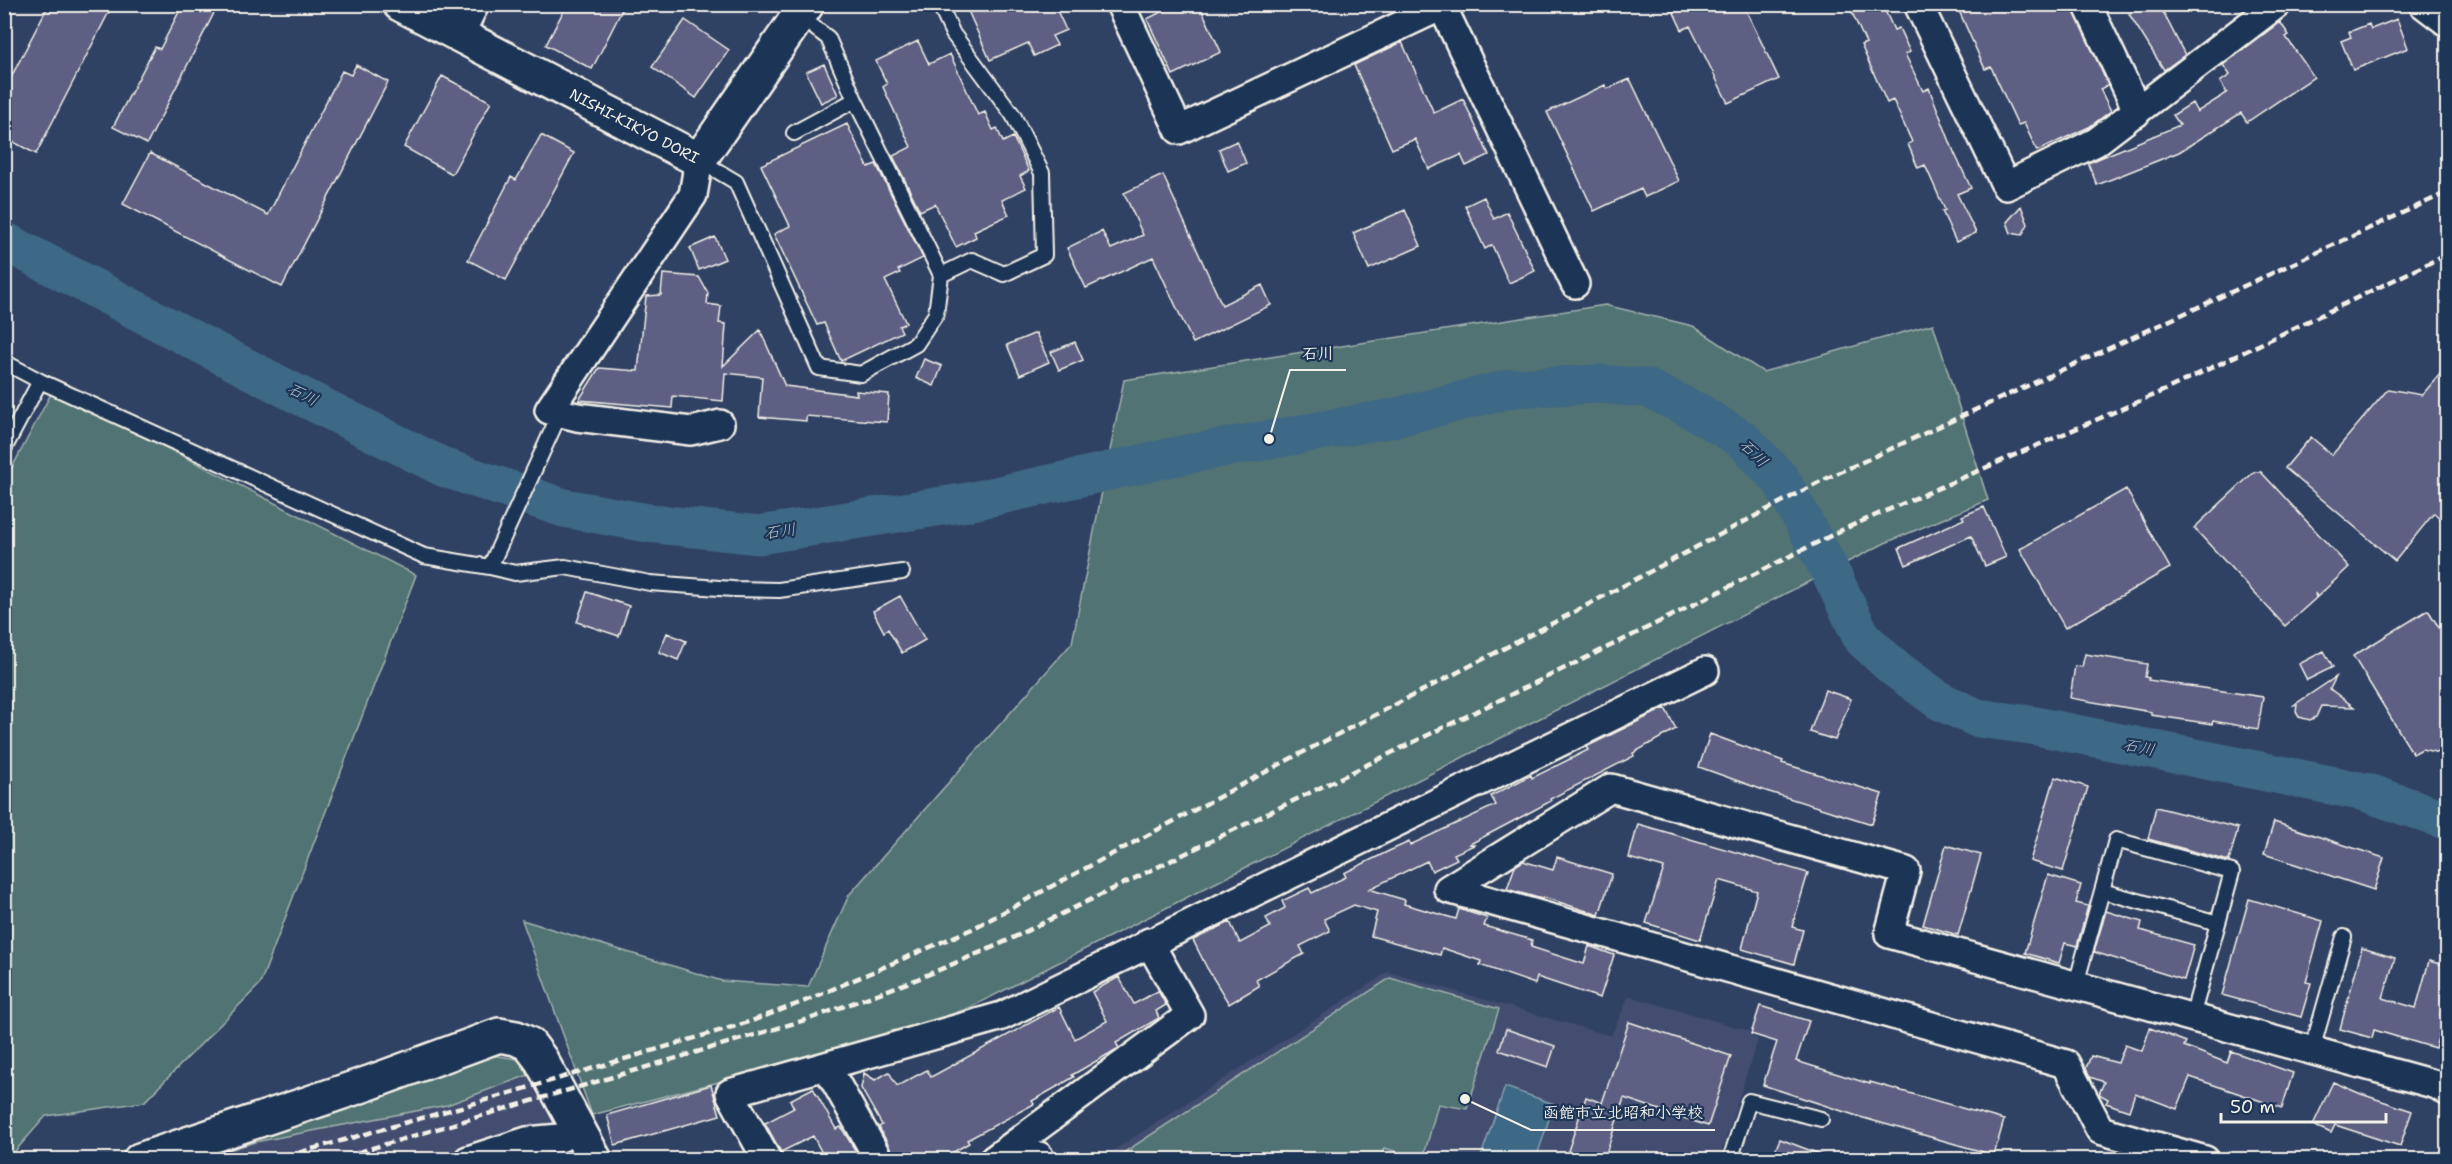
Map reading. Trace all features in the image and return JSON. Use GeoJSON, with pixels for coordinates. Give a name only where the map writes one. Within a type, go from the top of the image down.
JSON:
{"type":"FeatureCollection","features":[{"type":"Feature","properties":{"kind":"street","name":"NISHI-KIKYO DORI"},"geometry":{"type":"LineString","coordinates":[[400,4],[699,160],[803,10]]}},
{"type":"Feature","properties":{"kind":"street"},"geometry":{"type":"LineString","coordinates":[[459,36],[476,4]]}},
{"type":"Feature","properties":{"kind":"street"},"geometry":{"type":"LineString","coordinates":[[1120,4],[1179,130],[1441,5],[1575,284]]}},
{"type":"Feature","properties":{"kind":"street"},"geometry":{"type":"LineString","coordinates":[[1918,4],[2006,186],[2096,142],[2277,4]]}},
{"type":"Feature","properties":{"kind":"street"},"geometry":{"type":"LineString","coordinates":[[2087,4],[2132,99],[2136,113]]}},
{"type":"Feature","properties":{"kind":"street"},"geometry":{"type":"LineString","coordinates":[[2423,4],[2448,23]]}},
{"type":"Feature","properties":{"kind":"street"},"geometry":{"type":"LineString","coordinates":[[699,160],[693,195],[549,410],[577,417],[691,431],[720,424]]}},
{"type":"Feature","properties":{"kind":"street"},"geometry":{"type":"LineString","coordinates":[[767,1160],[730,1093],[1002,1016],[1705,671]]}},
{"type":"Feature","properties":{"kind":"street"},"geometry":{"type":"LineString","coordinates":[[2205,1160],[2100,1130],[2066,1064],[1448,889],[1611,788],[1906,871],[1889,934],[2437,1085],[2448,1092]]}},
{"type":"Feature","properties":{"kind":"street"},"geometry":{"type":"LineString","coordinates":[[993,1160],[1190,1015],[1149,942]]}},
{"type":"Feature","properties":{"kind":"street"},"geometry":{"type":"LineString","coordinates":[[140,1160],[369,1083],[499,1035],[529,1044],[541,1060],[595,1160]]}},
{"type":"Feature","properties":{"kind":"street"},"geometry":{"type":"LineString","coordinates":[[827,1067],[879,1160]]}},
{"type":"Feature","properties":{"kind":"street"},"geometry":{"type":"LineString","coordinates":[[468,1160],[527,1141],[560,1138],[578,1129]]}},
{"type":"Feature","properties":{"kind":"lane"},"geometry":{"type":"LineString","coordinates":[[939,4],[953,34],[1013,115],[1042,173],[1044,255],[1004,274],[972,260],[941,275]]}},
{"type":"Feature","properties":{"kind":"lane"},"geometry":{"type":"LineString","coordinates":[[699,160],[736,182],[819,368],[861,374],[916,344],[936,314],[941,275],[855,100],[828,38],[803,10]]}},
{"type":"Feature","properties":{"kind":"lane"},"geometry":{"type":"LineString","coordinates":[[794,133],[855,100]]}},
{"type":"Feature","properties":{"kind":"lane"},"geometry":{"type":"LineString","coordinates":[[4,362],[40,381],[424,556],[515,573],[565,567],[650,583],[733,589],[778,590],[903,572]]}},
{"type":"Feature","properties":{"kind":"lane"},"geometry":{"type":"LineString","coordinates":[[4,449],[40,381]]}},
{"type":"Feature","properties":{"kind":"lane"},"geometry":{"type":"LineString","coordinates":[[490,567],[560,412]]}},
{"type":"Feature","properties":{"kind":"lane"},"geometry":{"type":"LineString","coordinates":[[2076,984],[2116,840],[2232,872],[2192,1017]]}},
{"type":"Feature","properties":{"kind":"lane"},"geometry":{"type":"LineString","coordinates":[[2102,891],[2218,924]]}},
{"type":"Feature","properties":{"kind":"lane"},"geometry":{"type":"LineString","coordinates":[[2312,1050],[2344,937]]}},
{"type":"Feature","properties":{"kind":"lane"},"geometry":{"type":"LineString","coordinates":[[1730,1160],[1749,1101],[1821,1119]]}},
{"type":"Feature","properties":{"kind":"shaded area"},"geometry":{"type":"Polygon","coordinates":[[[1388,972],[1611,1036],[1629,996],[1750,1031],[1750,1036],[1758,1039],[1719,1159],[1099,1160],[1388,972]]]}},
{"type":"Feature","properties":{"kind":"shaded area"},"geometry":{"type":"Polygon","coordinates":[[[534,1073],[561,1123],[554,1130],[527,1132],[437,1159],[202,1160],[255,1142],[534,1073]]]}},
{"type":"Feature","properties":{"kind":"shaded area"},"geometry":{"type":"Polygon","coordinates":[[[1505,1087],[1554,1104],[1536,1159],[1480,1159],[1505,1087]]]}},
{"type":"Feature","properties":{"kind":"green space"},"geometry":{"type":"Polygon","coordinates":[[[1605,305],[1693,326],[1763,372],[1933,324],[1988,500],[1885,543],[969,1008],[880,1040],[592,1115],[522,920],[722,981],[808,987],[849,895],[1072,643],[1124,380],[1605,305]]]}},
{"type":"Feature","properties":{"kind":"green space"},"geometry":{"type":"Polygon","coordinates":[[[53,390],[416,575],[260,984],[144,1102],[46,1116],[9,1158],[5,1158],[5,481],[53,390]]]}},
{"type":"Feature","properties":{"kind":"green space"},"geometry":{"type":"Polygon","coordinates":[[[1390,978],[1499,1009],[1467,1109],[1438,1104],[1423,1159],[1384,1148],[1380,1160],[1114,1159],[1390,978]]]}},
{"type":"Feature","properties":{"kind":"green space"},"geometry":{"type":"Polygon","coordinates":[[[490,1055],[525,1060],[534,1073],[447,1105],[255,1142],[199,1159],[177,1160],[490,1055]]]}},
{"type":"Feature","properties":{"kind":"building"},"geometry":{"type":"Polygon","coordinates":[[[49,4],[113,4],[36,154],[4,137],[4,91],[49,4]]]}},
{"type":"Feature","properties":{"kind":"building"},"geometry":{"type":"Polygon","coordinates":[[[183,4],[199,4],[214,13],[147,144],[113,127],[155,47],[160,49],[183,4]]]}},
{"type":"Feature","properties":{"kind":"building"},"geometry":{"type":"Polygon","coordinates":[[[567,4],[625,4],[592,69],[546,45],[567,4]]]}},
{"type":"Feature","properties":{"kind":"building"},"geometry":{"type":"Polygon","coordinates":[[[965,4],[1054,4],[1066,30],[1052,36],[1057,45],[1034,56],[1028,43],[990,60],[965,4]]]}},
{"type":"Feature","properties":{"kind":"building"},"geometry":{"type":"Polygon","coordinates":[[[1177,4],[1199,4],[1221,52],[1173,75],[1147,19],[1177,4]]]}},
{"type":"Feature","properties":{"kind":"building"},"geometry":{"type":"Polygon","coordinates":[[[1670,4],[1743,4],[1779,79],[1728,103],[1690,26],[1682,30],[1670,4]]]}},
{"type":"Feature","properties":{"kind":"building"},"geometry":{"type":"Polygon","coordinates":[[[1848,4],[1882,4],[1894,30],[1899,28],[1910,52],[1905,54],[1923,91],[1929,88],[1971,188],[1957,194],[1976,233],[1956,242],[1925,165],[1918,168],[1908,144],[1912,142],[1893,100],[1887,103],[1861,45],[1866,43],[1848,4]]]}},
{"type":"Feature","properties":{"kind":"building"},"geometry":{"type":"Polygon","coordinates":[[[1956,4],[2072,4],[2108,85],[2100,89],[2111,111],[2089,127],[2037,151],[2024,123],[2018,125],[1991,67],[1985,69],[1956,4]]]}},
{"type":"Feature","properties":{"kind":"building"},"geometry":{"type":"Polygon","coordinates":[[[2146,4],[2159,4],[2185,55],[2164,70],[2129,14],[2146,4]]]}},
{"type":"Feature","properties":{"kind":"building"},"geometry":{"type":"Polygon","coordinates":[[[2397,19],[2408,48],[2353,70],[2341,41],[2351,37],[2349,32],[2369,24],[2371,29],[2397,19]]]}},
{"type":"Feature","properties":{"kind":"building"},"geometry":{"type":"Polygon","coordinates":[[[685,20],[729,50],[696,98],[652,67],[685,20]]]}},
{"type":"Feature","properties":{"kind":"building"},"geometry":{"type":"Polygon","coordinates":[[[2280,22],[2289,35],[2286,37],[2314,77],[2247,122],[2241,113],[2179,152],[2097,185],[2088,163],[2180,125],[2173,115],[2192,103],[2197,112],[2227,93],[2220,82],[2230,75],[2223,65],[2280,22]]]}},
{"type":"Feature","properties":{"kind":"building"},"geometry":{"type":"Polygon","coordinates":[[[918,41],[929,64],[950,54],[978,115],[985,112],[993,130],[997,128],[1003,142],[1013,137],[1029,171],[1020,176],[1026,188],[1002,200],[1009,215],[974,231],[976,237],[956,247],[935,204],[920,211],[893,156],[911,147],[883,87],[887,84],[876,61],[918,41]]]}},
{"type":"Feature","properties":{"kind":"building"},"geometry":{"type":"Polygon","coordinates":[[[1402,42],[1434,113],[1463,99],[1489,155],[1466,166],[1461,155],[1429,169],[1415,139],[1392,149],[1354,65],[1402,42]]]}},
{"type":"Feature","properties":{"kind":"building"},"geometry":{"type":"Polygon","coordinates":[[[824,64],[838,95],[821,103],[806,72],[824,64]]]}},
{"type":"Feature","properties":{"kind":"building"},"geometry":{"type":"Polygon","coordinates":[[[356,65],[388,82],[282,287],[123,204],[150,153],[268,215],[342,71],[351,75],[356,65]]]}},
{"type":"Feature","properties":{"kind":"building"},"geometry":{"type":"Polygon","coordinates":[[[442,76],[491,102],[452,174],[404,147],[442,76]]]}},
{"type":"Feature","properties":{"kind":"building"},"geometry":{"type":"Polygon","coordinates":[[[1630,79],[1679,181],[1645,197],[1641,189],[1594,211],[1547,112],[1605,85],[1607,89],[1630,79]]]}},
{"type":"Feature","properties":{"kind":"building"},"geometry":{"type":"Polygon","coordinates":[[[847,124],[868,167],[876,164],[923,258],[898,270],[900,273],[885,280],[906,323],[899,326],[902,332],[841,361],[824,323],[817,325],[774,234],[790,226],[761,165],[847,124]]]}},
{"type":"Feature","properties":{"kind":"building"},"geometry":{"type":"Polygon","coordinates":[[[541,135],[574,153],[506,280],[468,260],[511,177],[516,180],[541,135]]]}},
{"type":"Feature","properties":{"kind":"building"},"geometry":{"type":"Polygon","coordinates":[[[1237,141],[1246,163],[1228,171],[1219,149],[1237,141]]]}},
{"type":"Feature","properties":{"kind":"building"},"geometry":{"type":"Polygon","coordinates":[[[1163,175],[1222,305],[1262,285],[1271,305],[1193,343],[1153,257],[1086,288],[1067,248],[1102,231],[1111,249],[1143,235],[1124,193],[1163,175]]]}},
{"type":"Feature","properties":{"kind":"building"},"geometry":{"type":"Polygon","coordinates":[[[1484,197],[1494,219],[1507,212],[1535,271],[1509,283],[1492,245],[1485,249],[1465,206],[1484,197]]]}},
{"type":"Feature","properties":{"kind":"building"},"geometry":{"type":"Polygon","coordinates":[[[2021,206],[2028,224],[2022,235],[2011,233],[2007,222],[2021,206]]]}},
{"type":"Feature","properties":{"kind":"building"},"geometry":{"type":"Polygon","coordinates":[[[1405,210],[1421,246],[1369,269],[1353,233],[1405,210]]]}},
{"type":"Feature","properties":{"kind":"building"},"geometry":{"type":"Polygon","coordinates":[[[715,237],[725,259],[699,270],[690,248],[715,237]]]}},
{"type":"Feature","properties":{"kind":"building"},"geometry":{"type":"Polygon","coordinates":[[[663,274],[699,277],[708,293],[707,304],[721,306],[719,323],[726,324],[723,366],[760,330],[785,386],[857,395],[856,391],[889,394],[887,422],[806,416],[806,421],[759,417],[762,377],[725,373],[723,401],[673,396],[672,408],[579,400],[599,368],[638,371],[646,296],[661,295],[663,274]]]}},
{"type":"Feature","properties":{"kind":"building"},"geometry":{"type":"Polygon","coordinates":[[[1036,333],[1049,362],[1020,375],[1007,345],[1036,333]]]}},
{"type":"Feature","properties":{"kind":"building"},"geometry":{"type":"Polygon","coordinates":[[[1075,342],[1083,360],[1059,370],[1051,352],[1075,342]]]}},
{"type":"Feature","properties":{"kind":"building"},"geometry":{"type":"Polygon","coordinates":[[[924,359],[942,366],[934,386],[916,378],[924,359]]]}},
{"type":"Feature","properties":{"kind":"building"},"geometry":{"type":"Polygon","coordinates":[[[2448,365],[2448,525],[2434,513],[2395,561],[2285,468],[2311,437],[2332,455],[2388,389],[2422,395],[2448,365]]]}},
{"type":"Feature","properties":{"kind":"building"},"geometry":{"type":"Polygon","coordinates":[[[2254,472],[2261,472],[2349,567],[2317,597],[2315,593],[2316,598],[2285,626],[2194,528],[2254,472]]]}},
{"type":"Feature","properties":{"kind":"building"},"geometry":{"type":"Polygon","coordinates":[[[2126,489],[2170,568],[2065,628],[2020,549],[2126,489]]]}},
{"type":"Feature","properties":{"kind":"building"},"geometry":{"type":"Polygon","coordinates":[[[1984,507],[2006,557],[1985,566],[1971,536],[1906,565],[1899,548],[1964,519],[1962,516],[1984,507]]]}},
{"type":"Feature","properties":{"kind":"building"},"geometry":{"type":"Polygon","coordinates":[[[587,592],[629,606],[619,636],[577,622],[587,592]]]}},
{"type":"Feature","properties":{"kind":"building"},"geometry":{"type":"Polygon","coordinates":[[[900,596],[925,640],[902,653],[888,629],[884,632],[873,611],[900,596]]]}},
{"type":"Feature","properties":{"kind":"building"},"geometry":{"type":"Polygon","coordinates":[[[2428,610],[2448,642],[2448,755],[2422,749],[2413,754],[2353,656],[2428,610]]]}},
{"type":"Feature","properties":{"kind":"building"},"geometry":{"type":"Polygon","coordinates":[[[667,633],[686,641],[678,660],[659,652],[667,633]]]}},
{"type":"Feature","properties":{"kind":"building"},"geometry":{"type":"Polygon","coordinates":[[[2324,651],[2333,667],[2307,680],[2299,664],[2324,651]]]}},
{"type":"Feature","properties":{"kind":"building"},"geometry":{"type":"Polygon","coordinates":[[[2085,654],[2147,664],[2145,677],[2149,678],[2148,680],[2263,697],[2258,729],[2213,721],[2212,724],[2151,715],[2151,712],[2070,698],[2075,666],[2082,667],[2085,654]]]}},
{"type":"Feature","properties":{"kind":"building"},"geometry":{"type":"Polygon","coordinates":[[[2336,677],[2330,689],[2354,707],[2321,706],[2316,717],[2310,720],[2299,717],[2296,712],[2297,705],[2294,705],[2336,677]]]}},
{"type":"Feature","properties":{"kind":"building"},"geometry":{"type":"Polygon","coordinates":[[[1825,690],[1851,699],[1835,740],[1810,732],[1825,690]]]}},
{"type":"Feature","properties":{"kind":"building"},"geometry":{"type":"Polygon","coordinates":[[[1665,708],[1676,729],[1633,753],[1634,756],[1550,799],[1551,801],[1470,844],[1474,845],[1454,854],[1457,859],[1432,871],[1427,861],[1369,889],[1405,900],[1404,904],[1456,919],[1459,909],[1487,918],[1484,926],[1532,940],[1531,947],[1584,964],[1589,946],[1614,955],[1600,998],[1537,977],[1535,984],[1480,965],[1481,961],[1442,948],[1440,955],[1371,936],[1377,912],[1354,905],[1324,919],[1330,931],[1300,946],[1304,954],[1256,980],[1259,986],[1229,1004],[1193,940],[1230,922],[1240,943],[1270,927],[1266,918],[1285,908],[1282,901],[1309,888],[1312,893],[1346,877],[1344,873],[1389,851],[1409,842],[1410,845],[1496,805],[1491,796],[1531,775],[1532,778],[1588,750],[1586,747],[1665,708]]]}},
{"type":"Feature","properties":{"kind":"building"},"geometry":{"type":"Polygon","coordinates":[[[1710,734],[1783,761],[1782,763],[1882,794],[1872,824],[1766,791],[1699,767],[1710,734]]]}},
{"type":"Feature","properties":{"kind":"building"},"geometry":{"type":"Polygon","coordinates":[[[2055,777],[2088,787],[2063,871],[2030,861],[2055,777]]]}},
{"type":"Feature","properties":{"kind":"building"},"geometry":{"type":"Polygon","coordinates":[[[2156,807],[2238,828],[2229,861],[2148,839],[2156,807]]]}},
{"type":"Feature","properties":{"kind":"building"},"geometry":{"type":"Polygon","coordinates":[[[2274,822],[2384,858],[2374,890],[2264,854],[2274,822]]]}},
{"type":"Feature","properties":{"kind":"building"},"geometry":{"type":"Polygon","coordinates":[[[1638,824],[1808,873],[1792,927],[1803,930],[1794,964],[1742,949],[1757,891],[1719,880],[1700,940],[1646,923],[1664,868],[1629,858],[1638,824]]]}},
{"type":"Feature","properties":{"kind":"building"},"geometry":{"type":"Polygon","coordinates":[[[1946,845],[1981,855],[1958,935],[1923,925],[1946,845]]]}},
{"type":"Feature","properties":{"kind":"building"},"geometry":{"type":"Polygon","coordinates":[[[1557,857],[1612,874],[1599,915],[1543,897],[1542,899],[1507,889],[1515,866],[1523,861],[1553,870],[1557,857]]]}},
{"type":"Feature","properties":{"kind":"building"},"geometry":{"type":"Polygon","coordinates":[[[2048,875],[2081,885],[2076,903],[2088,906],[2077,946],[2065,943],[2059,963],[2025,953],[2048,875]]]}},
{"type":"Feature","properties":{"kind":"building"},"geometry":{"type":"Polygon","coordinates":[[[2249,899],[2323,921],[2306,982],[2311,983],[2301,1017],[2222,995],[2249,899]]]}},
{"type":"Feature","properties":{"kind":"building"},"geometry":{"type":"Polygon","coordinates":[[[2106,911],[2142,922],[2140,930],[2194,945],[2184,980],[2094,952],[2106,911]]]}},
{"type":"Feature","properties":{"kind":"building"},"geometry":{"type":"Polygon","coordinates":[[[2362,948],[2395,958],[2383,998],[2416,1008],[2429,961],[2448,966],[2448,989],[2440,1015],[2445,1016],[2435,1048],[2374,1030],[2372,1038],[2340,1029],[2362,948]]]}},
{"type":"Feature","properties":{"kind":"building"},"geometry":{"type":"Polygon","coordinates":[[[1119,977],[1134,1004],[1158,991],[1166,1005],[1156,1011],[1159,1018],[1116,1043],[1119,1048],[1032,1101],[1034,1104],[967,1140],[969,1143],[940,1160],[903,1160],[898,1152],[893,1154],[879,1127],[882,1125],[861,1088],[864,1073],[875,1080],[889,1072],[897,1086],[927,1070],[931,1077],[1059,1007],[1075,1039],[1107,1021],[1092,992],[1119,977]]]}},
{"type":"Feature","properties":{"kind":"building"},"geometry":{"type":"Polygon","coordinates":[[[1760,1006],[1809,1021],[1796,1061],[1870,1084],[1870,1082],[2004,1120],[1994,1155],[1860,1117],[1763,1085],[1777,1042],[1751,1034],[1760,1006]]]}},
{"type":"Feature","properties":{"kind":"building"},"geometry":{"type":"Polygon","coordinates":[[[1629,1022],[1731,1056],[1708,1126],[1624,1098],[1604,1160],[1565,1160],[1586,1097],[1602,1103],[1629,1022]]]}},
{"type":"Feature","properties":{"kind":"building"},"geometry":{"type":"Polygon","coordinates":[[[2150,1028],[2186,1042],[2184,1046],[2227,1063],[2231,1051],[2293,1073],[2282,1108],[2190,1077],[2177,1109],[2135,1093],[2129,1111],[2106,1103],[2108,1099],[2099,1094],[2104,1082],[2090,1077],[2086,1068],[2091,1056],[2118,1063],[2125,1045],[2142,1051],[2150,1028]]]}},
{"type":"Feature","properties":{"kind":"building"},"geometry":{"type":"Polygon","coordinates":[[[1506,1029],[1555,1046],[1548,1067],[1499,1050],[1506,1029]]]}},
{"type":"Feature","properties":{"kind":"building"},"geometry":{"type":"Polygon","coordinates":[[[2333,1082],[2412,1111],[2400,1146],[2335,1125],[2331,1133],[2313,1125],[2333,1082]]]}},
{"type":"Feature","properties":{"kind":"building"},"geometry":{"type":"Polygon","coordinates":[[[711,1085],[720,1115],[615,1145],[607,1115],[711,1085]]]}},
{"type":"Feature","properties":{"kind":"building"},"geometry":{"type":"Polygon","coordinates":[[[813,1088],[836,1129],[841,1127],[860,1158],[858,1160],[819,1160],[824,1157],[813,1136],[781,1152],[765,1123],[794,1108],[790,1100],[813,1088]]]}},
{"type":"Feature","properties":{"kind":"building"},"geometry":{"type":"Polygon","coordinates":[[[1780,1139],[1830,1158],[1830,1160],[1771,1160],[1780,1139]]]}},
{"type":"Feature","properties":{"kind":"waterway","name":"石川"},"geometry":{"type":"LineString","coordinates":[[4,241],[287,389],[445,468],[564,508],[648,523],[759,535],[968,502],[1177,456],[1393,418],[1513,388],[1600,384],[1647,388],[1697,412],[1743,440],[1781,480],[1830,571],[1862,638],[1893,667],[1940,701],[1977,718],[2031,725],[2365,792],[2448,821]]}},
{"type":"Feature","properties":{"kind":"railway"},"geometry":{"type":"LineString","coordinates":[[273,1160],[749,1022],[805,1001],[972,929],[1288,760],[1821,481],[2448,192]]}},
{"type":"Feature","properties":{"kind":"railway"},"geometry":{"type":"LineString","coordinates":[[332,1160],[812,1018],[915,980],[998,945],[1643,630],[1844,529],[2165,390],[2448,254]]}},
{"type":"Feature","properties":{"kind":"place","name":"石川"},"geometry":{"type":"Point","coordinates":[1269,439]}},
{"type":"Feature","properties":{"kind":"place","name":"函館市立北昭和小学校"},"geometry":{"type":"Point","coordinates":[1465,1099]}}]}
